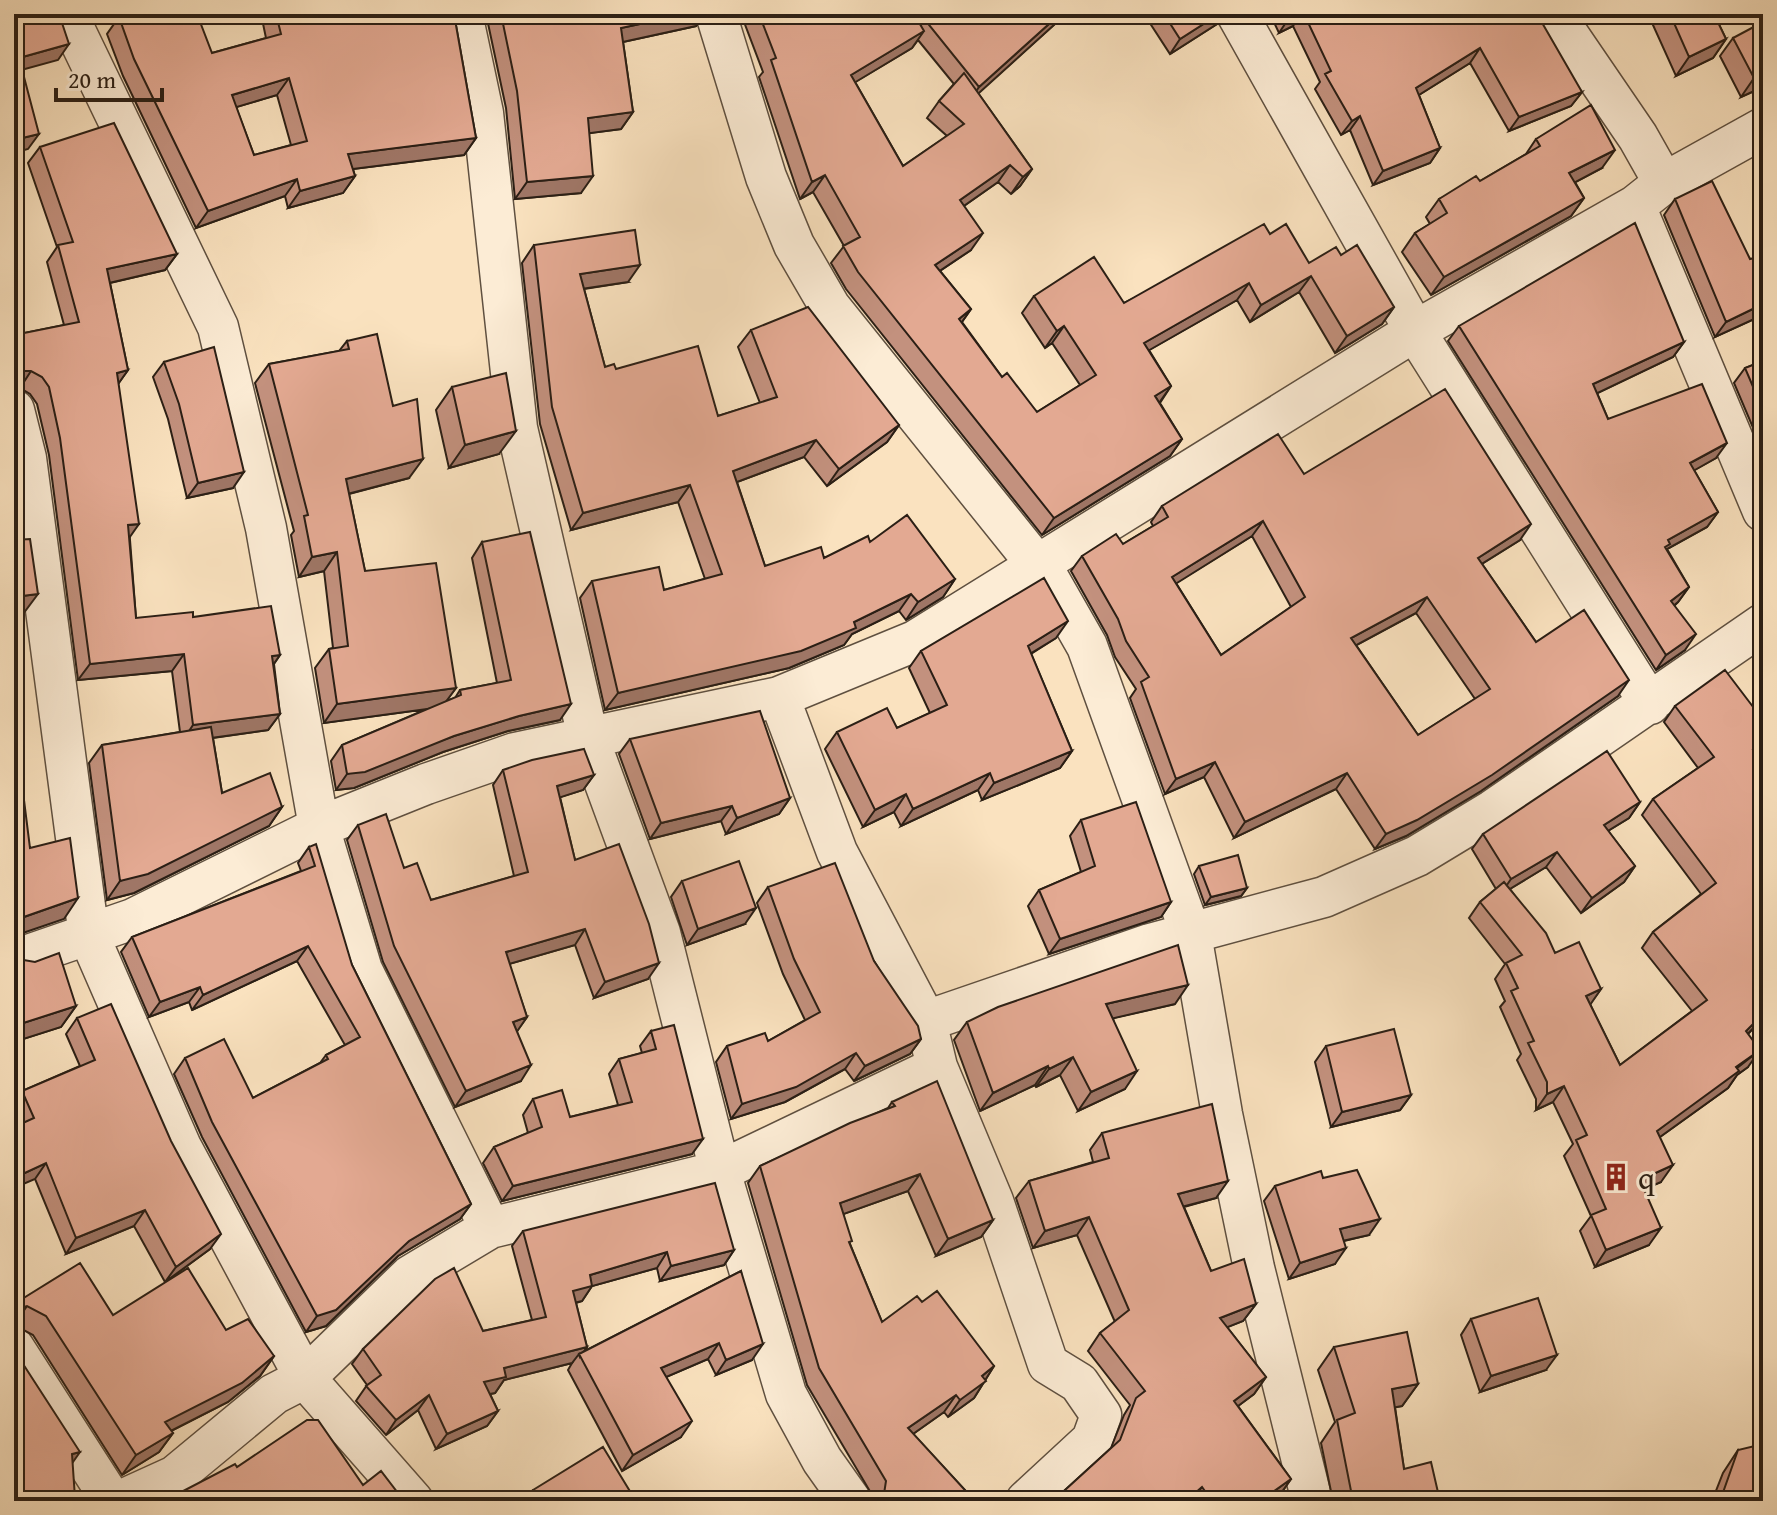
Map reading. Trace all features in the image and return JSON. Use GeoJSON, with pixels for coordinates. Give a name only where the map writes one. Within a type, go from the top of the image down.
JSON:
{"type":"FeatureCollection","features":[{"type":"Feature","properties":{"kind":"street"},"geometry":{"type":"LineString","coordinates":[[67,14],[218,327],[266,528],[319,827],[362,970],[490,1228]]}},
{"type":"Feature","properties":{"kind":"street"},"geometry":{"type":"LineString","coordinates":[[462,14],[483,113],[517,428],[588,737],[660,933],[720,1171],[786,1394],[822,1460],[851,1501]]}},
{"type":"Feature","properties":{"kind":"street"},"geometry":{"type":"LineString","coordinates":[[716,14],[766,177],[794,245],[830,307],[1050,581],[1087,646],[1191,934],[1222,1114],[1254,1268],[1312,1501]]}},
{"type":"Feature","properties":{"kind":"street"},"geometry":{"type":"LineString","coordinates":[[1237,14],[1415,331],[1650,704]]}},
{"type":"Feature","properties":{"kind":"street"},"geometry":{"type":"LineString","coordinates":[[1554,14],[1638,137],[1649,194],[1763,511]]}},
{"type":"Feature","properties":{"kind":"street"},"geometry":{"type":"LineString","coordinates":[[14,960],[133,919],[319,827],[426,784],[515,753],[779,697],[915,641],[1415,331],[1763,128]]}},
{"type":"Feature","properties":{"kind":"street"},"geometry":{"type":"LineString","coordinates":[[14,410],[26,458],[89,936],[181,1147],[305,1378],[413,1501]]}},
{"type":"Feature","properties":{"kind":"street"},"geometry":{"type":"LineString","coordinates":[[926,1021],[1150,944],[1324,897],[1417,856],[1493,810],[1763,624]]}},
{"type":"Feature","properties":{"kind":"street"},"geometry":{"type":"LineString","coordinates":[[779,697],[837,852],[926,1021],[937,1067],[993,1201],[1048,1364],[1079,1383],[1101,1415],[1092,1440],[1026,1501]]}},
{"type":"Feature","properties":{"kind":"street"},"geometry":{"type":"LineString","coordinates":[[120,1501],[175,1476],[274,1394],[305,1378],[410,1276],[490,1228],[720,1171],[937,1067]]}},
{"type":"Feature","properties":{"kind":"street"},"geometry":{"type":"LineString","coordinates":[[14,1348],[112,1501]]}},
{"type":"Feature","properties":{"kind":"building"},"geometry":{"type":"Polygon","coordinates":[[[59,14],[69,44],[19,58],[39,134],[14,140],[14,26],[59,14]]]}},
{"type":"Feature","properties":{"kind":"building"},"geometry":{"type":"Polygon","coordinates":[[[127,14],[197,14],[212,53],[281,34],[276,14],[454,14],[476,138],[348,154],[355,176],[300,191],[297,179],[208,211],[134,59],[119,17],[127,14]],[[289,78],[232,95],[254,155],[307,141],[289,78]]]}},
{"type":"Feature","properties":{"kind":"building"},"geometry":{"type":"Polygon","coordinates":[[[501,14],[687,14],[621,28],[633,112],[588,118],[593,176],[527,182],[517,91],[501,14]]]}},
{"type":"Feature","properties":{"kind":"building"},"geometry":{"type":"Polygon","coordinates":[[[759,14],[914,14],[924,31],[851,75],[903,166],[964,124],[939,101],[964,73],[1032,169],[1023,177],[1010,165],[960,200],[983,233],[935,265],[971,309],[959,319],[1002,377],[1007,373],[1037,412],[1096,375],[1064,326],[1057,331],[1034,296],[1094,257],[1124,303],[1264,224],[1270,234],[1286,224],[1309,263],[1336,247],[1341,255],[1357,245],[1394,307],[1347,336],[1311,276],[1261,305],[1249,283],[1144,343],[1171,386],[1155,396],[1182,439],[1054,518],[858,272],[843,246],[860,237],[825,175],[812,182],[771,60],[776,58],[759,14]]]}},
{"type":"Feature","properties":{"kind":"building"},"geometry":{"type":"Polygon","coordinates":[[[933,14],[1060,14],[979,87],[925,20],[933,14]]]}},
{"type":"Feature","properties":{"kind":"building"},"geometry":{"type":"Polygon","coordinates":[[[1164,14],[1219,14],[1180,39],[1164,14]]]}},
{"type":"Feature","properties":{"kind":"building"},"geometry":{"type":"Polygon","coordinates":[[[1304,14],[1430,14],[1431,17],[1435,14],[1537,14],[1582,92],[1519,117],[1480,48],[1416,88],[1440,148],[1383,171],[1360,116],[1352,121],[1325,74],[1331,71],[1304,14]]]}},
{"type":"Feature","properties":{"kind":"building"},"geometry":{"type":"Polygon","coordinates":[[[1670,14],[1714,14],[1726,39],[1689,57],[1670,14]]]}},
{"type":"Feature","properties":{"kind":"building"},"geometry":{"type":"Polygon","coordinates":[[[1763,22],[1763,74],[1754,78],[1733,38],[1763,22]]]}},
{"type":"Feature","properties":{"kind":"building"},"geometry":{"type":"Polygon","coordinates":[[[1591,105],[1615,150],[1569,173],[1584,198],[1444,277],[1415,233],[1447,213],[1439,199],[1476,176],[1480,181],[1540,146],[1536,139],[1591,105]]]}},
{"type":"Feature","properties":{"kind":"building"},"geometry":{"type":"Polygon","coordinates":[[[114,123],[177,254],[107,269],[128,370],[117,373],[139,524],[128,525],[136,618],[193,612],[193,617],[271,606],[280,655],[272,656],[280,714],[193,725],[184,654],[90,664],[60,438],[49,387],[42,377],[31,371],[19,371],[14,375],[14,335],[79,322],[58,245],[73,242],[40,147],[114,123]]]}},
{"type":"Feature","properties":{"kind":"building"},"geometry":{"type":"Polygon","coordinates":[[[1712,181],[1750,259],[1763,256],[1763,304],[1726,322],[1675,199],[1712,181]]]}},
{"type":"Feature","properties":{"kind":"building"},"geometry":{"type":"Polygon","coordinates":[[[1635,223],[1684,342],[1593,384],[1608,419],[1702,384],[1727,443],[1690,463],[1718,512],[1668,540],[1670,544],[1665,547],[1689,587],[1671,601],[1696,634],[1666,655],[1459,326],[1635,223]]]}},
{"type":"Feature","properties":{"kind":"building"},"geometry":{"type":"Polygon","coordinates":[[[635,230],[640,265],[580,274],[605,367],[614,364],[616,369],[698,346],[718,416],[777,397],[751,330],[808,307],[899,425],[839,469],[816,440],[733,471],[765,566],[821,547],[824,558],[868,536],[870,542],[907,515],[955,579],[918,602],[911,594],[854,622],[856,628],[801,651],[618,693],[592,581],[659,567],[664,590],[722,574],[690,485],[583,513],[552,407],[534,245],[635,230]]]}},
{"type":"Feature","properties":{"kind":"building"},"geometry":{"type":"Polygon","coordinates":[[[377,334],[393,406],[417,399],[423,459],[346,479],[365,571],[436,563],[456,688],[337,704],[329,649],[348,646],[337,552],[312,557],[304,516],[308,515],[269,364],[349,349],[347,341],[377,334]]]}},
{"type":"Feature","properties":{"kind":"building"},"geometry":{"type":"Polygon","coordinates":[[[214,347],[244,472],[198,483],[179,404],[164,362],[214,347]]]}},
{"type":"Feature","properties":{"kind":"building"},"geometry":{"type":"Polygon","coordinates":[[[1763,361],[1763,410],[1745,368],[1763,361]]]}},
{"type":"Feature","properties":{"kind":"building"},"geometry":{"type":"Polygon","coordinates":[[[506,373],[516,431],[465,445],[452,387],[506,373]]]}},
{"type":"Feature","properties":{"kind":"building"},"geometry":{"type":"Polygon","coordinates":[[[1445,389],[1531,524],[1478,558],[1536,642],[1584,610],[1629,680],[1492,775],[1417,820],[1386,834],[1347,773],[1245,822],[1215,762],[1176,779],[1141,682],[1149,677],[1126,641],[1118,619],[1082,556],[1116,534],[1123,544],[1168,517],[1162,506],[1278,434],[1304,474],[1445,389]],[[1263,521],[1172,577],[1221,655],[1305,597],[1263,521]],[[1427,597],[1351,638],[1418,735],[1490,689],[1427,597]]]}},
{"type":"Feature","properties":{"kind":"building"},"geometry":{"type":"Polygon","coordinates":[[[530,532],[571,704],[454,736],[365,772],[347,774],[342,745],[461,695],[460,690],[511,680],[482,542],[530,532]]]}},
{"type":"Feature","properties":{"kind":"building"},"geometry":{"type":"Polygon","coordinates":[[[30,539],[38,594],[14,597],[14,540],[30,539]]]}},
{"type":"Feature","properties":{"kind":"building"},"geometry":{"type":"Polygon","coordinates":[[[1044,578],[1068,621],[1028,646],[1072,751],[994,783],[990,773],[913,809],[906,794],[875,810],[837,732],[887,708],[897,728],[947,705],[921,651],[1044,578]]]}},
{"type":"Feature","properties":{"kind":"building"},"geometry":{"type":"Polygon","coordinates":[[[1725,670],[1763,720],[1763,742],[1753,750],[1763,762],[1763,1014],[1746,1031],[1760,1050],[1736,1067],[1739,1071],[1657,1131],[1673,1165],[1640,1180],[1661,1228],[1606,1250],[1591,1215],[1606,1209],[1576,1140],[1587,1135],[1564,1086],[1547,1094],[1547,1082],[1528,1043],[1534,1041],[1511,991],[1518,988],[1506,963],[1522,955],[1480,902],[1504,882],[1546,933],[1555,953],[1579,942],[1601,989],[1586,996],[1620,1065],[1707,1000],[1653,932],[1716,883],[1653,799],[1714,757],[1675,706],[1725,670]]]}},
{"type":"Feature","properties":{"kind":"building"},"geometry":{"type":"Polygon","coordinates":[[[760,711],[790,798],[737,818],[732,806],[661,823],[630,739],[760,711]]]}},
{"type":"Feature","properties":{"kind":"building"},"geometry":{"type":"Polygon","coordinates":[[[211,727],[222,793],[270,773],[282,807],[148,874],[120,881],[102,745],[211,727]]]}},
{"type":"Feature","properties":{"kind":"building"},"geometry":{"type":"Polygon","coordinates":[[[584,749],[594,775],[557,786],[575,860],[619,844],[649,924],[659,963],[605,982],[585,929],[506,952],[527,1017],[513,1022],[531,1065],[466,1091],[394,946],[358,825],[386,814],[404,868],[417,863],[431,900],[528,872],[503,770],[532,760],[584,749]]]}},
{"type":"Feature","properties":{"kind":"building"},"geometry":{"type":"Polygon","coordinates":[[[1607,751],[1640,802],[1604,825],[1635,866],[1592,898],[1557,852],[1511,879],[1483,834],[1607,751]]]}},
{"type":"Feature","properties":{"kind":"building"},"geometry":{"type":"Polygon","coordinates":[[[19,760],[30,848],[70,838],[78,898],[21,918],[14,924],[14,761],[19,760]]]}},
{"type":"Feature","properties":{"kind":"building"},"geometry":{"type":"Polygon","coordinates":[[[1136,802],[1171,902],[1060,939],[1039,890],[1095,866],[1081,820],[1136,802]]]}},
{"type":"Feature","properties":{"kind":"building"},"geometry":{"type":"Polygon","coordinates":[[[316,844],[352,965],[471,1204],[409,1241],[336,1310],[317,1316],[212,1122],[185,1058],[224,1039],[253,1098],[328,1059],[326,1055],[360,1037],[308,946],[203,995],[200,987],[160,1002],[132,937],[315,866],[309,847],[316,844]]]}},
{"type":"Feature","properties":{"kind":"building"},"geometry":{"type":"Polygon","coordinates":[[[1238,855],[1247,888],[1211,897],[1199,866],[1238,855]]]}},
{"type":"Feature","properties":{"kind":"building"},"geometry":{"type":"Polygon","coordinates":[[[739,861],[756,908],[698,929],[682,881],[739,861]]]}},
{"type":"Feature","properties":{"kind":"building"},"geometry":{"type":"Polygon","coordinates":[[[835,863],[874,961],[918,1026],[921,1039],[865,1066],[856,1053],[796,1087],[742,1104],[727,1046],[765,1033],[768,1041],[820,1012],[794,959],[768,887],[835,863]]]}},
{"type":"Feature","properties":{"kind":"building"},"geometry":{"type":"Polygon","coordinates":[[[1178,945],[1188,985],[1106,1004],[1137,1071],[1091,1092],[1073,1057],[993,1093],[967,1022],[998,1007],[1178,945]]]}},
{"type":"Feature","properties":{"kind":"building"},"geometry":{"type":"Polygon","coordinates":[[[59,953],[76,1006],[14,1026],[14,975],[22,973],[18,959],[35,962],[59,953]]]}},
{"type":"Feature","properties":{"kind":"building"},"geometry":{"type":"Polygon","coordinates":[[[111,1004],[171,1141],[221,1234],[176,1267],[145,1210],[76,1238],[46,1163],[14,1178],[14,1127],[34,1118],[22,1091],[95,1060],[77,1018],[111,1004]]]}},
{"type":"Feature","properties":{"kind":"building"},"geometry":{"type":"Polygon","coordinates":[[[674,1025],[703,1139],[513,1186],[494,1147],[542,1127],[533,1099],[562,1090],[570,1117],[632,1102],[619,1059],[656,1049],[651,1031],[674,1025]]]}},
{"type":"Feature","properties":{"kind":"building"},"geometry":{"type":"Polygon","coordinates":[[[1394,1029],[1411,1095],[1342,1112],[1326,1046],[1394,1029]]]}},
{"type":"Feature","properties":{"kind":"building"},"geometry":{"type":"Polygon","coordinates":[[[937,1081],[993,1220],[948,1239],[920,1174],[840,1203],[852,1241],[849,1242],[882,1322],[917,1296],[922,1302],[937,1291],[994,1366],[982,1376],[986,1381],[960,1400],[956,1395],[908,1428],[975,1501],[877,1501],[884,1494],[886,1481],[819,1368],[760,1166],[850,1123],[895,1106],[892,1102],[937,1081]]]}},
{"type":"Feature","properties":{"kind":"building"},"geometry":{"type":"Polygon","coordinates":[[[1212,1104],[1228,1181],[1178,1194],[1211,1271],[1244,1259],[1256,1304],[1220,1318],[1266,1377],[1234,1401],[1291,1479],[1260,1501],[1212,1501],[1202,1487],[1186,1501],[1053,1501],[1120,1440],[1136,1398],[1145,1391],[1100,1333],[1129,1310],[1089,1217],[1045,1231],[1029,1181],[1109,1158],[1102,1133],[1212,1104]]]}},
{"type":"Feature","properties":{"kind":"building"},"geometry":{"type":"Polygon","coordinates":[[[1357,1170],[1380,1219],[1340,1229],[1346,1248],[1300,1263],[1275,1186],[1321,1171],[1323,1178],[1357,1170]]]}},
{"type":"Feature","properties":{"kind":"building"},"geometry":{"type":"Polygon","coordinates":[[[715,1183],[734,1250],[671,1266],[667,1252],[590,1275],[592,1286],[573,1291],[587,1347],[504,1368],[506,1377],[484,1382],[498,1411],[447,1434],[429,1395],[396,1420],[366,1386],[381,1375],[363,1349],[435,1279],[454,1268],[483,1331],[546,1317],[523,1231],[715,1183]]]}},
{"type":"Feature","properties":{"kind":"building"},"geometry":{"type":"Polygon","coordinates":[[[80,1263],[113,1315],[188,1268],[226,1330],[248,1319],[274,1356],[242,1383],[165,1422],[173,1433],[136,1455],[46,1316],[27,1306],[14,1310],[14,1304],[80,1263]]]}},
{"type":"Feature","properties":{"kind":"building"},"geometry":{"type":"Polygon","coordinates":[[[741,1271],[763,1344],[726,1360],[719,1343],[661,1368],[692,1421],[633,1455],[579,1354],[741,1271]]]}},
{"type":"Feature","properties":{"kind":"building"},"geometry":{"type":"Polygon","coordinates":[[[1538,1298],[1557,1355],[1491,1376],[1471,1319],[1538,1298]]]}},
{"type":"Feature","properties":{"kind":"building"},"geometry":{"type":"Polygon","coordinates":[[[1407,1332],[1418,1384],[1392,1389],[1404,1469],[1431,1462],[1440,1501],[1353,1501],[1337,1420],[1355,1413],[1334,1347],[1407,1332]]]}},
{"type":"Feature","properties":{"kind":"building"},"geometry":{"type":"Polygon","coordinates":[[[14,1350],[80,1452],[72,1454],[75,1498],[71,1501],[14,1501],[14,1350]]]}},
{"type":"Feature","properties":{"kind":"building"},"geometry":{"type":"Polygon","coordinates":[[[307,1420],[318,1420],[363,1485],[381,1471],[404,1501],[164,1501],[235,1464],[237,1467],[307,1420]]]}},
{"type":"Feature","properties":{"kind":"building"},"geometry":{"type":"Polygon","coordinates":[[[1763,1444],[1763,1501],[1720,1501],[1738,1450],[1763,1444]]]}},
{"type":"Feature","properties":{"kind":"building"},"geometry":{"type":"Polygon","coordinates":[[[603,1447],[631,1493],[623,1501],[539,1501],[533,1490],[603,1447]]]}},
{"type":"Feature","properties":{"kind":"place","name":"q"},"geometry":{"type":"Point","coordinates":[1616,1177]}}]}
